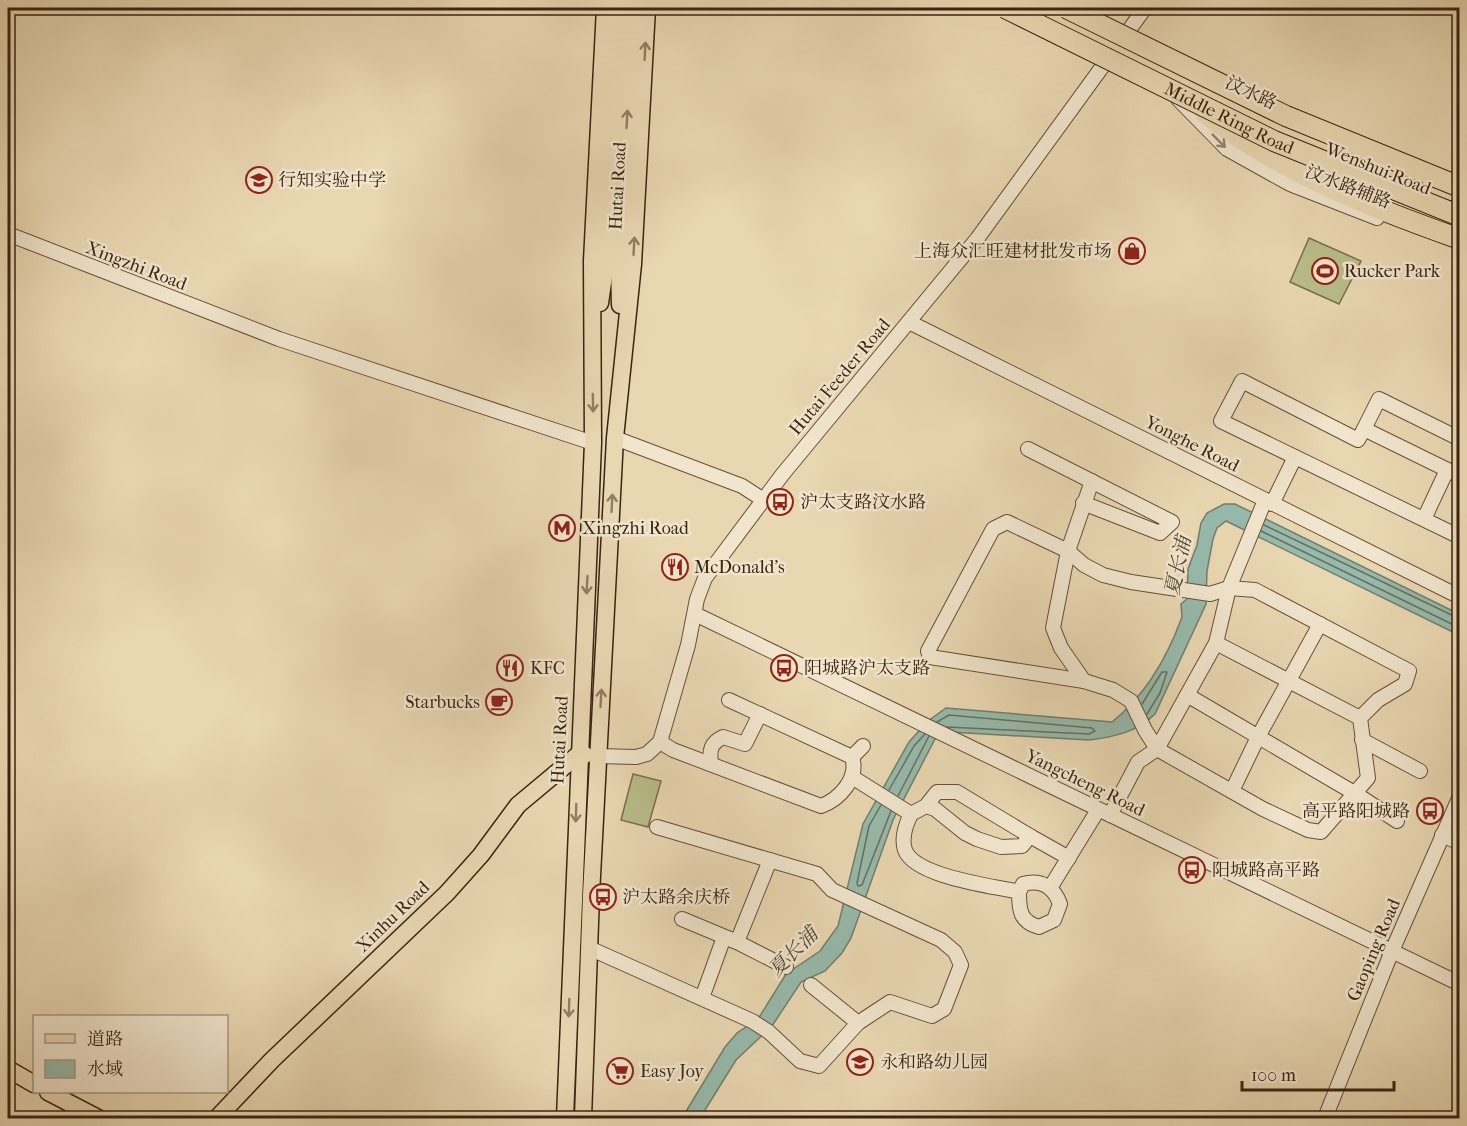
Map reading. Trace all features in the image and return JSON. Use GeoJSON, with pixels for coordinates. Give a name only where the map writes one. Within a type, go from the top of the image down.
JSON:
{"type":"FeatureCollection","features":[{"type":"Feature","properties":{"kind":"highway","name":"Middle Ring Road"},"geometry":{"type":"LineString","coordinates":[[1005,8],[1274,141],[1415,200],[1460,216]]}},
{"type":"Feature","properties":{"kind":"highway","name":"Middle Ring Road"},"geometry":{"type":"LineString","coordinates":[[1066,8],[1286,116],[1460,187]]}},
{"type":"Feature","properties":{"kind":"highway"},"geometry":{"type":"LineString","coordinates":[[1205,113],[1243,142],[1290,170],[1369,205],[1460,239]]}},
{"type":"Feature","properties":{"kind":"main road","name":"Hutai Road"},"geometry":{"type":"LineString","coordinates":[[565,1119],[593,443],[592,261],[605,8]]}},
{"type":"Feature","properties":{"kind":"main road","name":"Hutai Road"},"geometry":{"type":"LineString","coordinates":[[592,363],[606,262],[620,8]]}},
{"type":"Feature","properties":{"kind":"main road","name":"Hutai Road"},"geometry":{"type":"LineString","coordinates":[[621,366],[619,262],[633,8]]}},
{"type":"Feature","properties":{"kind":"main road","name":"Hutai Road"},"geometry":{"type":"LineString","coordinates":[[583,1119],[598,756],[615,438],[633,264],[647,8]]}},
{"type":"Feature","properties":{"kind":"main road","name":"Wenshui Road"},"geometry":{"type":"LineString","coordinates":[[993,8],[1115,47],[1288,112],[1460,181]]}},
{"type":"Feature","properties":{"kind":"main road","name":"汶水路"},"geometry":{"type":"LineString","coordinates":[[1029,8],[1411,179],[1460,195]]}},
{"type":"Feature","properties":{"kind":"main road","name":"汶水路"},"geometry":{"type":"LineString","coordinates":[[1050,8],[1115,47],[1293,135],[1402,186],[1460,206]]}},
{"type":"Feature","properties":{"kind":"main road","name":"Wenshui Road"},"geometry":{"type":"LineString","coordinates":[[1076,8],[1115,47],[1178,99],[1249,135],[1342,176],[1460,221]]}},
{"type":"Feature","properties":{"kind":"main road"},"geometry":{"type":"LineString","coordinates":[[1249,135],[1293,135]]}},
{"type":"Feature","properties":{"kind":"main road"},"geometry":{"type":"LineString","coordinates":[[579,754],[598,756]]}},
{"type":"Feature","properties":{"kind":"main road","name":"Xinhu Road"},"geometry":{"type":"LineString","coordinates":[[217,1119],[272,1060],[447,893],[482,855],[518,805],[579,754]]}},
{"type":"Feature","properties":{"kind":"main road"},"geometry":{"type":"LineString","coordinates":[[8,1070],[33,1083]]}},
{"type":"Feature","properties":{"kind":"main road"},"geometry":{"type":"LineString","coordinates":[[50,1093],[98,1119]]}},
{"type":"Feature","properties":{"kind":"street","name":"Hutai Feeder Road"},"geometry":{"type":"LineString","coordinates":[[660,742],[695,614],[697,599],[705,578],[762,499],[977,239],[1145,8]]}},
{"type":"Feature","properties":{"kind":"street","name":"汶水路辅路"},"geometry":{"type":"LineString","coordinates":[[1178,99],[1227,149],[1290,184],[1460,246]]}},
{"type":"Feature","properties":{"kind":"street","name":"Xingzhi Road"},"geometry":{"type":"LineString","coordinates":[[8,234],[279,339],[593,443]]}},
{"type":"Feature","properties":{"kind":"street","name":"Yonghe Road"},"geometry":{"type":"LineString","coordinates":[[909,322],[1460,597]]}},
{"type":"Feature","properties":{"kind":"street"},"geometry":{"type":"LineString","coordinates":[[1460,439],[1379,399],[1359,440],[1242,381],[1221,421],[1460,537]]}},
{"type":"Feature","properties":{"kind":"street"},"geometry":{"type":"LineString","coordinates":[[1364,429],[1453,473],[1424,519]]}},
{"type":"Feature","properties":{"kind":"street"},"geometry":{"type":"LineString","coordinates":[[615,438],[742,486],[762,499]]}},
{"type":"Feature","properties":{"kind":"street"},"geometry":{"type":"LineString","coordinates":[[1028,449],[1172,522],[1160,533],[1083,503]]}},
{"type":"Feature","properties":{"kind":"street"},"geometry":{"type":"LineString","coordinates":[[1050,888],[1138,762],[1157,749],[1216,643],[1229,588],[1259,514],[1269,502],[1295,457]]}},
{"type":"Feature","properties":{"kind":"street"},"geometry":{"type":"LineString","coordinates":[[1084,681],[1061,648],[1053,628],[1068,551],[1092,482]]}},
{"type":"Feature","properties":{"kind":"street"},"geometry":{"type":"LineString","coordinates":[[1007,522],[1068,551],[1084,565],[1104,575],[1210,594],[1229,588],[1255,590],[1409,671],[1405,684],[1382,696],[1360,718],[1368,778],[1321,832],[1308,830],[1157,749],[1131,701],[1113,690],[1084,681],[930,657],[928,651],[993,529],[1007,522]]}},
{"type":"Feature","properties":{"kind":"street","name":"Yangcheng Road"},"geometry":{"type":"LineString","coordinates":[[695,614],[1460,984]]}},
{"type":"Feature","properties":{"kind":"street"},"geometry":{"type":"LineString","coordinates":[[1232,791],[1288,680],[1320,624]]}},
{"type":"Feature","properties":{"kind":"street"},"geometry":{"type":"LineString","coordinates":[[1216,643],[1360,718]]}},
{"type":"Feature","properties":{"kind":"street"},"geometry":{"type":"LineString","coordinates":[[1187,695],[1356,794],[1397,821]]}},
{"type":"Feature","properties":{"kind":"street"},"geometry":{"type":"LineString","coordinates":[[598,756],[636,757],[654,749],[660,742],[673,750],[821,806],[838,797],[852,777],[855,766],[852,757],[729,700]]}},
{"type":"Feature","properties":{"kind":"street"},"geometry":{"type":"LineString","coordinates":[[711,763],[710,748],[714,741],[723,737],[745,744],[760,714]]}},
{"type":"Feature","properties":{"kind":"street"},"geometry":{"type":"LineString","coordinates":[[1362,740],[1419,771]]}},
{"type":"Feature","properties":{"kind":"street"},"geometry":{"type":"LineString","coordinates":[[852,757],[863,746]]}},
{"type":"Feature","properties":{"kind":"street"},"geometry":{"type":"LineString","coordinates":[[852,777],[907,812],[926,806],[935,808],[964,833],[988,843],[1014,848],[1022,846],[1030,836]]}},
{"type":"Feature","properties":{"kind":"street"},"geometry":{"type":"LineString","coordinates":[[926,806],[938,792],[957,792],[1069,858]]}},
{"type":"Feature","properties":{"kind":"street","name":"Gaoping Road"},"geometry":{"type":"LineString","coordinates":[[1325,1119],[1392,951],[1460,796]]}},
{"type":"Feature","properties":{"kind":"street"},"geometry":{"type":"LineString","coordinates":[[907,812],[905,850],[912,860],[963,882],[1019,892]]}},
{"type":"Feature","properties":{"kind":"street"},"geometry":{"type":"LineString","coordinates":[[589,948],[752,1021],[769,1032],[800,1061],[819,1066],[858,1023],[890,1002],[932,1016],[944,1009],[961,965],[955,952],[941,940],[832,890],[817,874],[657,827]]}},
{"type":"Feature","properties":{"kind":"street"},"geometry":{"type":"LineString","coordinates":[[1442,835],[1460,843]]}},
{"type":"Feature","properties":{"kind":"street"},"geometry":{"type":"LineString","coordinates":[[702,998],[770,860]]}},
{"type":"Feature","properties":{"kind":"street"},"geometry":{"type":"LineString","coordinates":[[1033,881],[1050,888],[1056,894],[1060,904],[1058,913],[1048,925],[1039,927],[1030,925],[1019,910],[1019,892],[1023,884],[1033,881]]}},
{"type":"Feature","properties":{"kind":"street"},"geometry":{"type":"LineString","coordinates":[[682,920],[730,939],[786,966]]}},
{"type":"Feature","properties":{"kind":"street"},"geometry":{"type":"LineString","coordinates":[[811,985],[858,1023]]}},
{"type":"Feature","properties":{"kind":"green space","name":"Rucker Park"},"geometry":{"type":"Polygon","coordinates":[[[1309,238],[1361,261],[1339,304],[1290,282],[1309,238]]]}},
{"type":"Feature","properties":{"kind":"green space"},"geometry":{"type":"Polygon","coordinates":[[[633,774],[661,781],[648,827],[621,820],[633,774]]]}},
{"type":"Feature","properties":{"kind":"water"},"geometry":{"type":"Polygon","coordinates":[[[1224,504],[1235,504],[1459,614],[1459,635],[1226,521],[1217,528],[1213,539],[1207,571],[1206,604],[1155,714],[1141,725],[1125,733],[1089,740],[949,732],[935,739],[893,820],[851,938],[842,953],[825,971],[801,982],[772,1026],[736,1060],[700,1118],[682,1118],[725,1047],[737,1033],[758,1019],[786,974],[820,951],[838,926],[863,824],[909,742],[928,721],[946,708],[1112,722],[1145,688],[1170,647],[1182,617],[1181,604],[1187,599],[1188,569],[1197,545],[1201,523],[1207,513],[1224,504]]]}},
{"type":"Feature","properties":{"kind":"place","name":"行知实验中学"},"geometry":{"type":"Point","coordinates":[259,180]}},
{"type":"Feature","properties":{"kind":"place","name":"上海众汇旺建材批发市场"},"geometry":{"type":"Point","coordinates":[1132,251]}},
{"type":"Feature","properties":{"kind":"place","name":"Rucker Park"},"geometry":{"type":"Point","coordinates":[1325,271]}},
{"type":"Feature","properties":{"kind":"place","name":"沪太支路汶水路"},"geometry":{"type":"Point","coordinates":[780,502]}},
{"type":"Feature","properties":{"kind":"place","name":"Xingzhi Road"},"geometry":{"type":"Point","coordinates":[562,528]}},
{"type":"Feature","properties":{"kind":"place","name":"McDonald's"},"geometry":{"type":"Point","coordinates":[675,567]}},
{"type":"Feature","properties":{"kind":"place","name":"KFC"},"geometry":{"type":"Point","coordinates":[510,668]}},
{"type":"Feature","properties":{"kind":"place","name":"阳城路沪太支路"},"geometry":{"type":"Point","coordinates":[784,668]}},
{"type":"Feature","properties":{"kind":"place","name":"Starbucks"},"geometry":{"type":"Point","coordinates":[499,702]}},
{"type":"Feature","properties":{"kind":"place","name":"高平路阳城路"},"geometry":{"type":"Point","coordinates":[1430,811]}},
{"type":"Feature","properties":{"kind":"place","name":"阳城路高平路"},"geometry":{"type":"Point","coordinates":[1192,870]}},
{"type":"Feature","properties":{"kind":"place","name":"沪太路余庆桥"},"geometry":{"type":"Point","coordinates":[603,897]}},
{"type":"Feature","properties":{"kind":"place","name":"永和路幼儿园"},"geometry":{"type":"Point","coordinates":[860,1062]}},
{"type":"Feature","properties":{"kind":"place","name":"Easy Joy"},"geometry":{"type":"Point","coordinates":[620,1071]}},
{"type":"Feature","properties":{"kind":"water label","name":"夏长浦"},"geometry":{"type":"Point","coordinates":[1178,566]}},
{"type":"Feature","properties":{"kind":"water label","name":"夏长浦"},"geometry":{"type":"Point","coordinates":[793,952]}}]}
